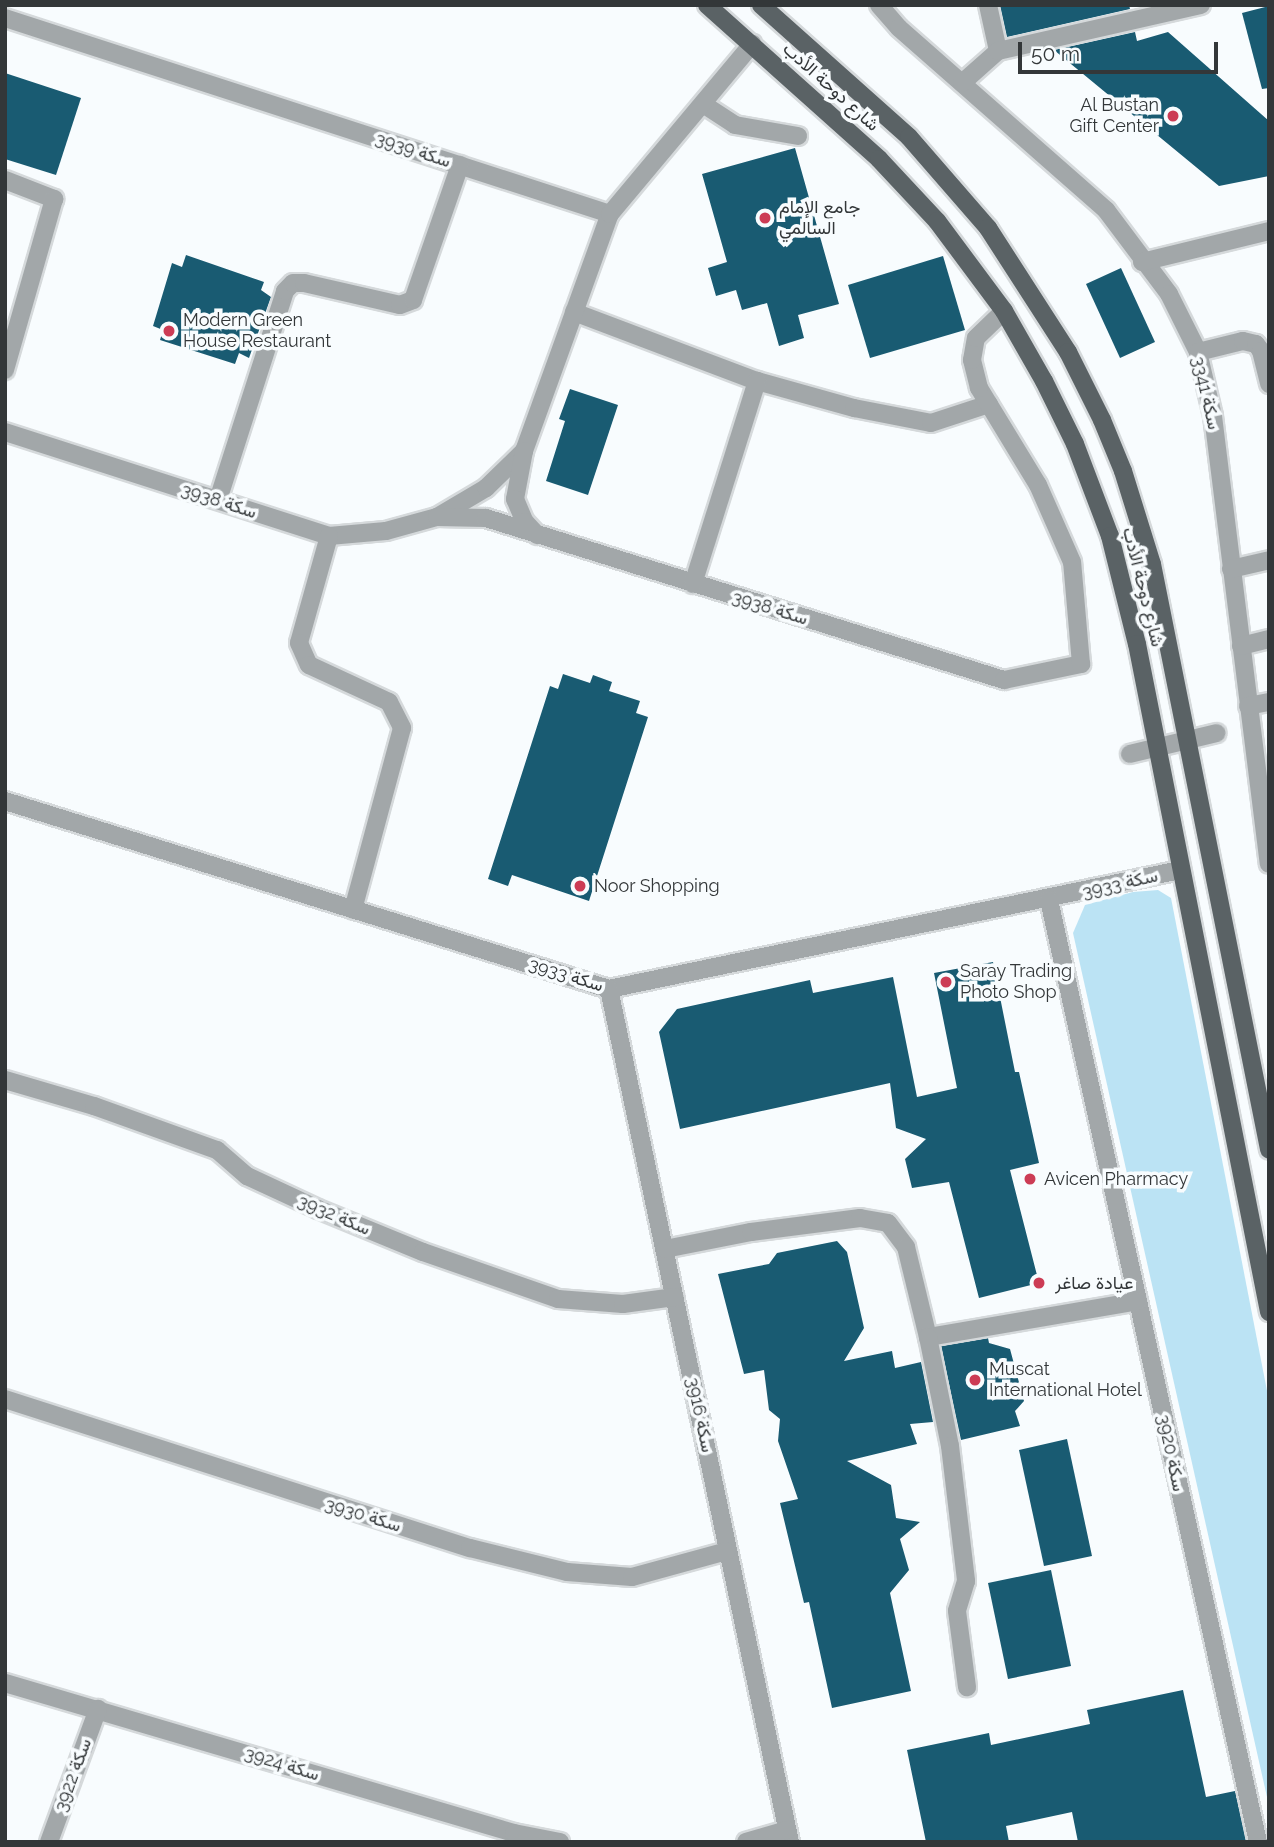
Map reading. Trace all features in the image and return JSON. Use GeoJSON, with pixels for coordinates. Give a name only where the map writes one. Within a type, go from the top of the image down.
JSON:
{"type":"FeatureCollection","features":[{"type":"Feature","properties":{"kind":"main road","name":"شارع دوحة الأدب"},"geometry":{"type":"LineString","coordinates":[[708,5],[879,159],[937,221],[1004,311],[1044,381],[1075,444],[1110,536],[1137,644],[1269,1312]]}},
{"type":"Feature","properties":{"kind":"main road","name":"شارع دوحة الأدب"},"geometry":{"type":"LineString","coordinates":[[761,5],[858,90],[947,178],[988,228],[1068,352],[1102,420],[1118,458],[1152,564],[1269,1149]]}},
{"type":"Feature","properties":{"kind":"street","name":"سكة 3341"},"geometry":{"type":"LineString","coordinates":[[879,5],[899,28],[1106,210],[1142,262],[1169,294],[1198,352],[1213,416],[1248,706],[1264,784],[1269,864]]}},
{"type":"Feature","properties":{"kind":"street"},"geometry":{"type":"LineString","coordinates":[[988,5],[998,51]]}},
{"type":"Feature","properties":{"kind":"street"},"geometry":{"type":"LineString","coordinates":[[962,83],[998,51],[1201,5]]}},
{"type":"Feature","properties":{"kind":"street","name":"سكة 3939"},"geometry":{"type":"LineString","coordinates":[[5,18],[610,214]]}},
{"type":"Feature","properties":{"kind":"street"},"geometry":{"type":"LineString","coordinates":[[610,214],[752,44]]}},
{"type":"Feature","properties":{"kind":"street"},"geometry":{"type":"LineString","coordinates":[[703,104],[735,125],[798,136]]}},
{"type":"Feature","properties":{"kind":"street"},"geometry":{"type":"LineString","coordinates":[[218,500],[285,291],[293,283],[304,283],[400,305],[413,300],[460,165]]}},
{"type":"Feature","properties":{"kind":"street"},"geometry":{"type":"LineString","coordinates":[[5,180],[54,199],[5,370]]}},
{"type":"Feature","properties":{"kind":"street","name":"سكة 3938"},"geometry":{"type":"LineString","coordinates":[[537,535],[525,522],[515,499],[524,451],[610,214]]}},
{"type":"Feature","properties":{"kind":"street"},"geometry":{"type":"LineString","coordinates":[[1142,262],[1269,231]]}},
{"type":"Feature","properties":{"kind":"street"},"geometry":{"type":"LineString","coordinates":[[574,312],[757,381],[854,408],[931,423],[989,404],[979,388],[972,360],[976,338],[1004,311]]}},
{"type":"Feature","properties":{"kind":"street"},"geometry":{"type":"LineString","coordinates":[[1198,352],[1243,341],[1256,345],[1261,351],[1269,384]]}},
{"type":"Feature","properties":{"kind":"street"},"geometry":{"type":"LineString","coordinates":[[693,584],[757,381]]}},
{"type":"Feature","properties":{"kind":"street","name":"سكة 3938"},"geometry":{"type":"LineString","coordinates":[[437,517],[486,519],[1004,680],[1081,664],[1072,562],[1038,485],[989,404]]}},
{"type":"Feature","properties":{"kind":"street","name":"سكة 3938"},"geometry":{"type":"LineString","coordinates":[[5,432],[330,536],[386,531],[437,517],[486,488],[524,451]]}},
{"type":"Feature","properties":{"kind":"street"},"geometry":{"type":"LineString","coordinates":[[330,536],[299,643],[309,665],[389,702],[402,728],[353,909]]}},
{"type":"Feature","properties":{"kind":"street"},"geometry":{"type":"LineString","coordinates":[[1231,569],[1269,560]]}},
{"type":"Feature","properties":{"kind":"street"},"geometry":{"type":"LineString","coordinates":[[1241,646],[1269,639]]}},
{"type":"Feature","properties":{"kind":"street"},"geometry":{"type":"LineString","coordinates":[[1248,706],[1269,702]]}},
{"type":"Feature","properties":{"kind":"street"},"geometry":{"type":"LineString","coordinates":[[1130,754],[1217,733]]}},
{"type":"Feature","properties":{"kind":"street","name":"سكة 3933"},"geometry":{"type":"LineString","coordinates":[[5,801],[609,989],[1049,900],[1180,870]]}},
{"type":"Feature","properties":{"kind":"street","name":"سكة 3920"},"geometry":{"type":"LineString","coordinates":[[1049,900],[1258,1842]]}},
{"type":"Feature","properties":{"kind":"street","name":"سكة 3916"},"geometry":{"type":"LineString","coordinates":[[609,989],[789,1836]]}},
{"type":"Feature","properties":{"kind":"street","name":"سكة 3932"},"geometry":{"type":"LineString","coordinates":[[5,1080],[94,1106],[217,1150],[247,1176],[318,1209],[423,1252],[558,1299],[623,1304],[675,1297]]}},
{"type":"Feature","properties":{"kind":"street"},"geometry":{"type":"LineString","coordinates":[[665,1249],[751,1232],[860,1218],[888,1223],[906,1247],[950,1446],[966,1581],[957,1611],[967,1687]]}},
{"type":"Feature","properties":{"kind":"street"},"geometry":{"type":"LineString","coordinates":[[928,1337],[1138,1301]]}},
{"type":"Feature","properties":{"kind":"street","name":"سكة 3930"},"geometry":{"type":"LineString","coordinates":[[5,1399],[470,1548],[567,1572],[632,1577],[727,1551]]}},
{"type":"Feature","properties":{"kind":"street","name":"سكة 3924"},"geometry":{"type":"LineString","coordinates":[[5,1683],[514,1833],[560,1842]]}},
{"type":"Feature","properties":{"kind":"street","name":"سكة 3922"},"geometry":{"type":"LineString","coordinates":[[49,1842],[98,1709]]}},
{"type":"Feature","properties":{"kind":"street"},"geometry":{"type":"LineString","coordinates":[[746,1842],[789,1836]]}},
{"type":"Feature","properties":{"kind":"shaded area"},"geometry":{"type":"Polygon","coordinates":[[[1158,890],[1171,898],[1269,1401],[1269,1806],[1073,933],[1085,905],[1133,892],[1158,890]]]}},
{"type":"Feature","properties":{"kind":"building"},"geometry":{"type":"Polygon","coordinates":[[[1000,5],[1129,5],[1130,9],[1007,37],[1000,5]]]}},
{"type":"Feature","properties":{"kind":"building"},"geometry":{"type":"Polygon","coordinates":[[[1269,6],[1269,88],[1262,89],[1242,13],[1269,6]]]}},
{"type":"Feature","properties":{"kind":"building"},"geometry":{"type":"Polygon","coordinates":[[[1135,32],[1137,41],[1168,32],[1269,121],[1269,176],[1219,186],[1054,50],[1135,32]]]}},
{"type":"Feature","properties":{"kind":"building"},"geometry":{"type":"Polygon","coordinates":[[[5,73],[81,98],[56,175],[5,159],[5,73]]]}},
{"type":"Feature","properties":{"kind":"building","name":"جامع الإمام السالمي"},"geometry":{"type":"Polygon","coordinates":[[[795,148],[839,304],[798,315],[804,338],[779,346],[767,303],[742,310],[736,290],[716,296],[708,268],[727,262],[702,174],[795,148]]]}},
{"type":"Feature","properties":{"kind":"building"},"geometry":{"type":"Polygon","coordinates":[[[186,255],[264,282],[261,290],[271,297],[249,358],[239,353],[235,364],[160,340],[163,330],[153,326],[172,263],[182,267],[186,255]]]}},
{"type":"Feature","properties":{"kind":"building"},"geometry":{"type":"Polygon","coordinates":[[[943,256],[965,330],[870,358],[848,285],[943,256]]]}},
{"type":"Feature","properties":{"kind":"building"},"geometry":{"type":"Polygon","coordinates":[[[1121,268],[1155,342],[1120,358],[1086,284],[1121,268]]]}},
{"type":"Feature","properties":{"kind":"building"},"geometry":{"type":"Polygon","coordinates":[[[570,389],[618,405],[588,495],[546,481],[565,421],[559,419],[570,389]]]}},
{"type":"Feature","properties":{"kind":"building"},"geometry":{"type":"Polygon","coordinates":[[[563,674],[590,683],[593,675],[612,682],[609,691],[640,701],[636,713],[648,717],[589,901],[512,875],[508,886],[488,879],[550,686],[558,689],[563,674]]]}},
{"type":"Feature","properties":{"kind":"building"},"geometry":{"type":"Polygon","coordinates":[[[993,962],[1015,1072],[1019,1072],[1039,1163],[1010,1170],[1039,1283],[979,1298],[949,1182],[912,1188],[905,1159],[926,1139],[896,1128],[890,1083],[680,1129],[659,1032],[677,1009],[810,980],[813,993],[893,977],[917,1097],[957,1088],[934,973],[993,962]]]}},
{"type":"Feature","properties":{"kind":"building"},"geometry":{"type":"Polygon","coordinates":[[[837,1241],[847,1252],[864,1328],[844,1361],[892,1351],[895,1368],[921,1362],[933,1422],[910,1424],[917,1444],[847,1461],[891,1485],[896,1518],[920,1522],[900,1539],[909,1570],[890,1593],[911,1691],[832,1708],[809,1602],[804,1603],[780,1503],[798,1499],[778,1441],[780,1419],[769,1410],[764,1370],[744,1374],[718,1274],[769,1264],[777,1253],[837,1241]]]}},
{"type":"Feature","properties":{"kind":"building"},"geometry":{"type":"Polygon","coordinates":[[[988,1338],[989,1343],[1010,1349],[1024,1401],[1015,1411],[1020,1426],[961,1440],[941,1346],[988,1338]]]}},
{"type":"Feature","properties":{"kind":"building"},"geometry":{"type":"Polygon","coordinates":[[[1067,1439],[1092,1556],[1044,1566],[1019,1450],[1067,1439]]]}},
{"type":"Feature","properties":{"kind":"building"},"geometry":{"type":"Polygon","coordinates":[[[1051,1570],[1071,1666],[1008,1679],[988,1583],[1051,1570]]]}},
{"type":"Feature","properties":{"kind":"building"},"geometry":{"type":"Polygon","coordinates":[[[1183,1690],[1206,1797],[1235,1791],[1246,1842],[1078,1842],[1072,1812],[1006,1826],[1009,1842],[926,1842],[907,1750],[989,1733],[991,1745],[1090,1724],[1087,1710],[1183,1690]]]}},
{"type":"Feature","properties":{"kind":"place","name":"Al Bustan Gift Center"},"geometry":{"type":"Point","coordinates":[1173,116]}},
{"type":"Feature","properties":{"kind":"place","name":"جامع الإمام السالمي"},"geometry":{"type":"Point","coordinates":[765,218]}},
{"type":"Feature","properties":{"kind":"place","name":"Modern Green House Restaurant"},"geometry":{"type":"Point","coordinates":[169,331]}},
{"type":"Feature","properties":{"kind":"place","name":"Noor Shopping"},"geometry":{"type":"Point","coordinates":[580,886]}},
{"type":"Feature","properties":{"kind":"place","name":"Saray Trading Photo Shop"},"geometry":{"type":"Point","coordinates":[946,982]}},
{"type":"Feature","properties":{"kind":"place","name":"Avicen Pharmacy"},"geometry":{"type":"Point","coordinates":[1030,1179]}},
{"type":"Feature","properties":{"kind":"place","name":"عيادة صاغر"},"geometry":{"type":"Point","coordinates":[1039,1283]}},
{"type":"Feature","properties":{"kind":"place","name":"Muscat International Hotel"},"geometry":{"type":"Point","coordinates":[975,1380]}}]}
